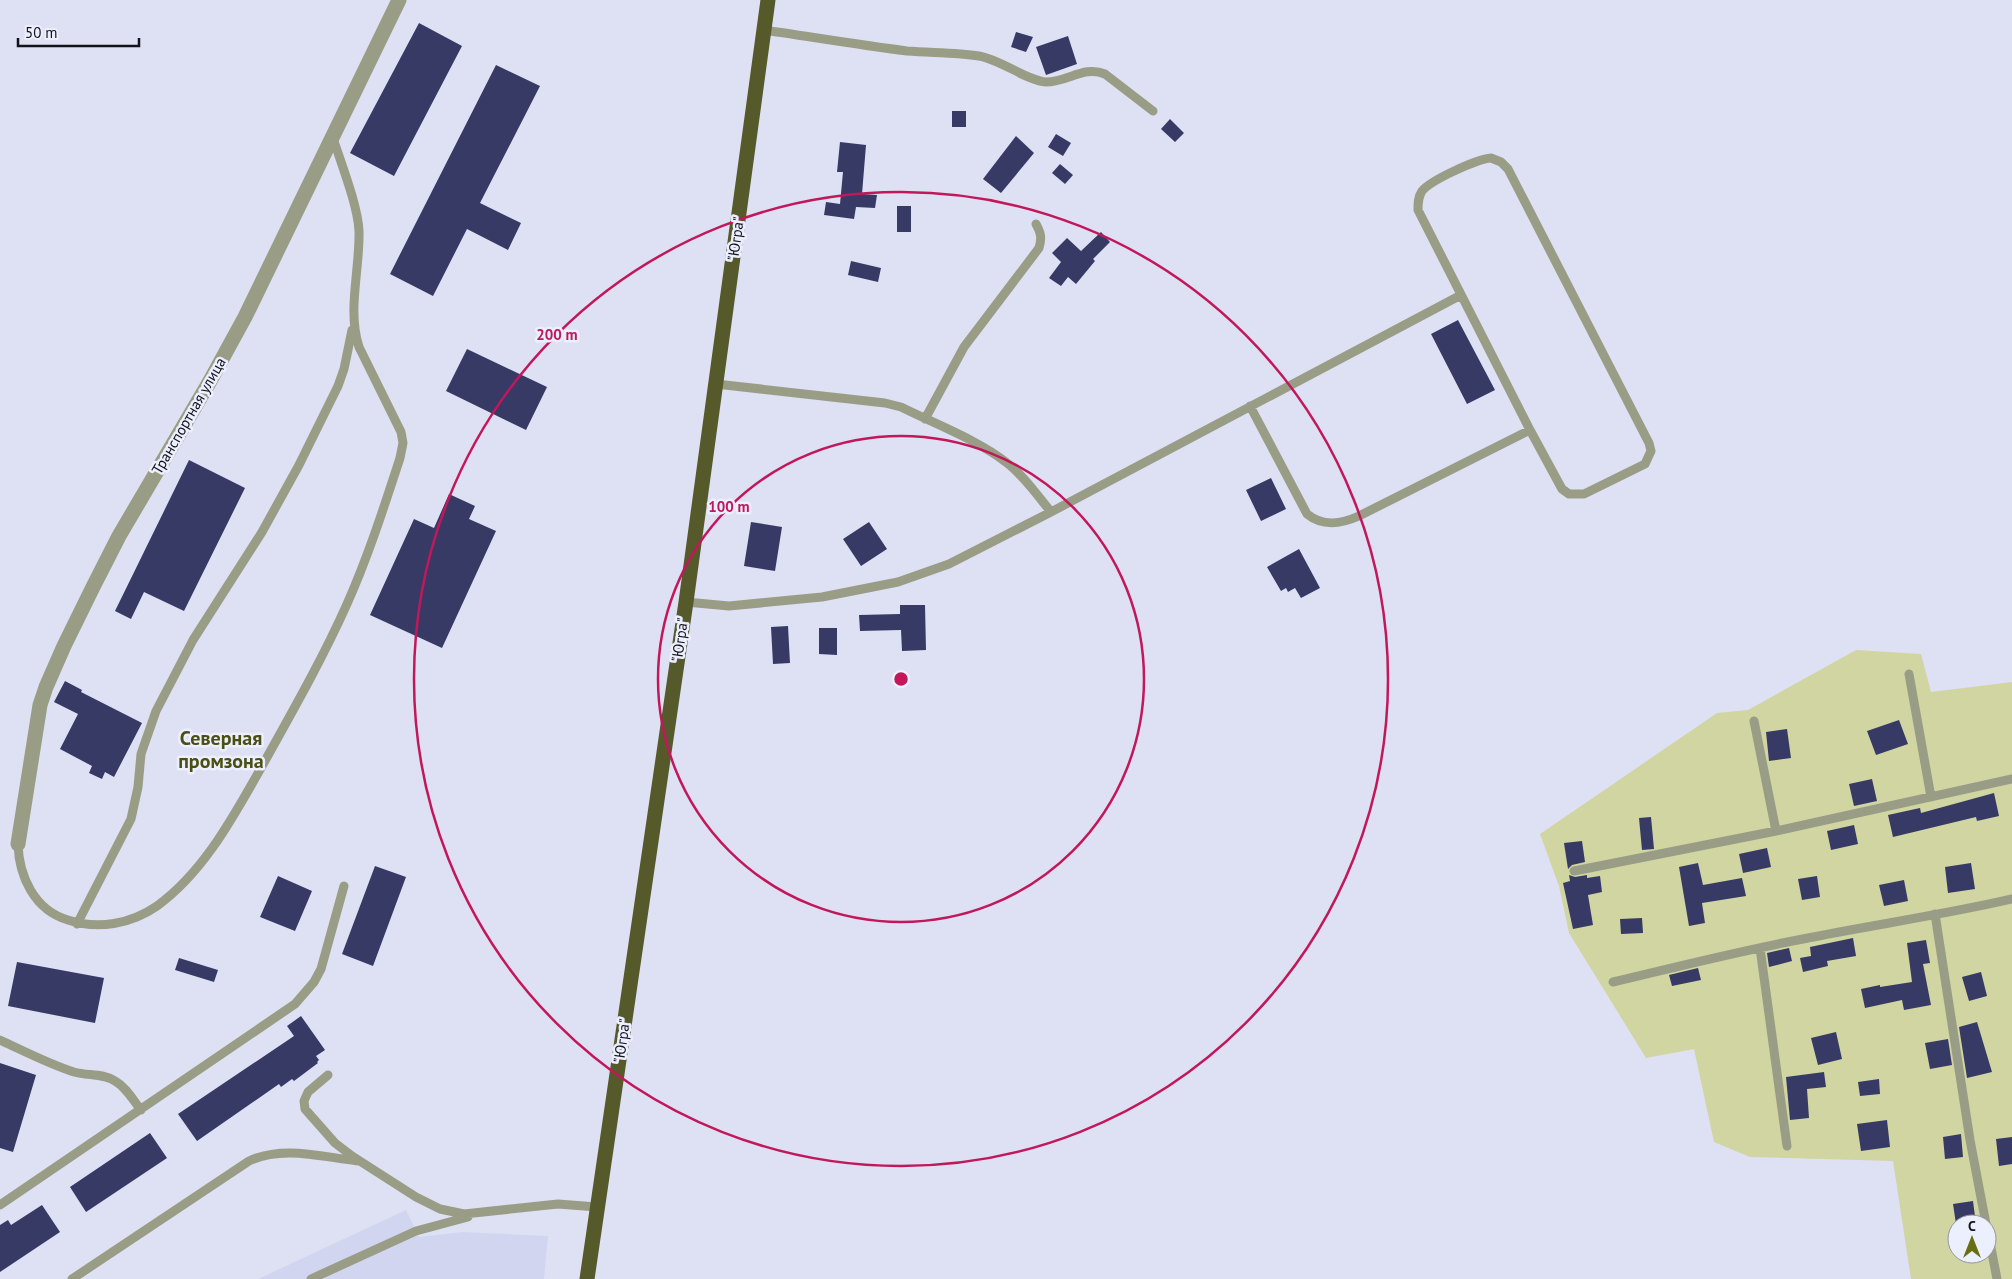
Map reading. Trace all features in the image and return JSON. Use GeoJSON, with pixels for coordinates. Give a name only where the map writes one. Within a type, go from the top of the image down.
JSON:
{"type":"FeatureCollection","features":[{"type":"Feature","properties":{"kind":"highway","name":"\"Югра\""},"geometry":{"type":"LineString","coordinates":[[587,1279],[686,602],[768,0]]}},
{"type":"Feature","properties":{"kind":"street","name":"Транспортная улица"},"geometry":{"type":"LineString","coordinates":[[18,844],[40,705],[64,646],[119,536],[210,381],[245,317],[400,0]]}},
{"type":"Feature","properties":{"kind":"lane"},"geometry":{"type":"LineString","coordinates":[[764,30],[893,49],[978,55],[1045,82],[1069,78],[1091,70],[1098,71],[1105,74],[1153,111]]}},
{"type":"Feature","properties":{"kind":"lane"},"geometry":{"type":"LineString","coordinates":[[77,924],[130,819],[138,787],[141,754],[156,711],[192,640],[262,532],[299,466],[338,386],[349,349],[354,320],[359,231],[333,138]]}},
{"type":"Feature","properties":{"kind":"lane"},"geometry":{"type":"LineString","coordinates":[[1491,158],[1501,162],[1508,169],[1649,443],[1650,451],[1645,464],[1584,494],[1576,495],[1562,489],[1530,430],[1418,210],[1418,201],[1421,193],[1428,185],[1481,159],[1491,158]]}},
{"type":"Feature","properties":{"kind":"lane"},"geometry":{"type":"LineString","coordinates":[[925,419],[964,347],[1039,248],[1042,240],[1036,224]]}},
{"type":"Feature","properties":{"kind":"lane"},"geometry":{"type":"LineString","coordinates":[[686,602],[730,606],[822,597],[898,582],[948,564],[1051,512],[1461,295]]}},
{"type":"Feature","properties":{"kind":"lane"},"geometry":{"type":"LineString","coordinates":[[18,844],[20,870],[31,892],[50,911],[63,919],[77,924],[107,925],[139,917],[157,906],[188,878],[222,832],[243,799],[314,672],[347,603],[370,548],[400,458],[402,443],[396,419],[359,347],[354,320]]}},
{"type":"Feature","properties":{"kind":"lane"},"geometry":{"type":"LineString","coordinates":[[716,384],[885,403],[901,408],[994,452],[1023,478],[1051,512]]}},
{"type":"Feature","properties":{"kind":"lane"},"geometry":{"type":"LineString","coordinates":[[1250,406],[1307,514],[1315,520],[1324,523],[1342,522],[1359,516],[1530,430]]}},
{"type":"Feature","properties":{"kind":"lane"},"geometry":{"type":"LineString","coordinates":[[1909,674],[1931,797]]}},
{"type":"Feature","properties":{"kind":"lane"},"geometry":{"type":"LineString","coordinates":[[1754,720],[1776,831]]}},
{"type":"Feature","properties":{"kind":"lane"},"geometry":{"type":"LineString","coordinates":[[1574,871],[1776,831],[2012,779]]}},
{"type":"Feature","properties":{"kind":"lane"},"geometry":{"type":"LineString","coordinates":[[0,1205],[281,1014],[304,995],[321,969],[344,886]]}},
{"type":"Feature","properties":{"kind":"lane"},"geometry":{"type":"LineString","coordinates":[[1613,982],[1760,948],[1964,910],[2012,899]]}},
{"type":"Feature","properties":{"kind":"lane"},"geometry":{"type":"LineString","coordinates":[[1935,914],[1970,1140],[1985,1214]]}},
{"type":"Feature","properties":{"kind":"lane"},"geometry":{"type":"LineString","coordinates":[[1760,948],[1788,1146]]}},
{"type":"Feature","properties":{"kind":"lane"},"geometry":{"type":"LineString","coordinates":[[0,1040],[71,1071],[107,1077],[116,1081],[124,1088],[140,1110]]}},
{"type":"Feature","properties":{"kind":"lane"},"geometry":{"type":"LineString","coordinates":[[328,1075],[308,1092],[304,1101],[305,1109],[335,1143],[360,1162],[416,1197],[440,1209],[454,1213],[480,1213],[558,1204],[597,1207]]}},
{"type":"Feature","properties":{"kind":"lane"},"geometry":{"type":"LineString","coordinates":[[72,1279],[262,1155],[286,1152],[360,1162]]}},
{"type":"Feature","properties":{"kind":"lane"},"geometry":{"type":"LineString","coordinates":[[311,1279],[416,1231],[480,1213]]}},
{"type":"Feature","properties":{"kind":"lane"},"geometry":{"type":"LineString","coordinates":[[1995,1264],[1998,1279]]}},
{"type":"Feature","properties":{"kind":"shaded area"},"geometry":{"type":"Polygon","coordinates":[[[406,1210],[419,1237],[462,1232],[548,1236],[544,1279],[258,1279],[406,1210]]]}},
{"type":"Feature","properties":{"kind":"green space"},"geometry":{"type":"Polygon","coordinates":[[[1856,650],[1921,654],[1931,692],[2012,682],[2012,1279],[1911,1279],[1893,1161],[1750,1157],[1714,1142],[1694,1049],[1646,1058],[1569,933],[1559,886],[1540,834],[1717,713],[1748,710],[1856,650]]]}},
{"type":"Feature","properties":{"kind":"building"},"geometry":{"type":"Polygon","coordinates":[[[419,23],[462,46],[394,176],[350,153],[419,23]]]}},
{"type":"Feature","properties":{"kind":"building"},"geometry":{"type":"Polygon","coordinates":[[[1016,32],[1033,37],[1026,52],[1011,47],[1016,32]]]}},
{"type":"Feature","properties":{"kind":"building"},"geometry":{"type":"Polygon","coordinates":[[[1068,36],[1077,64],[1046,75],[1036,47],[1068,36]]]}},
{"type":"Feature","properties":{"kind":"building"},"geometry":{"type":"Polygon","coordinates":[[[496,65],[540,86],[480,203],[521,223],[508,250],[467,229],[433,296],[390,274],[496,65]]]}},
{"type":"Feature","properties":{"kind":"building"},"geometry":{"type":"Polygon","coordinates":[[[952,111],[966,111],[966,127],[952,127],[952,111]]]}},
{"type":"Feature","properties":{"kind":"building"},"geometry":{"type":"Polygon","coordinates":[[[1170,119],[1184,133],[1175,142],[1161,129],[1170,119]]]}},
{"type":"Feature","properties":{"kind":"building"},"geometry":{"type":"Polygon","coordinates":[[[1056,134],[1071,143],[1063,156],[1048,147],[1056,134]]]}},
{"type":"Feature","properties":{"kind":"building"},"geometry":{"type":"Polygon","coordinates":[[[1016,136],[1034,153],[1001,193],[983,179],[1016,136]]]}},
{"type":"Feature","properties":{"kind":"building"},"geometry":{"type":"Polygon","coordinates":[[[840,142],[866,145],[862,194],[877,195],[875,208],[856,207],[854,219],[824,215],[826,202],[840,204],[843,172],[837,172],[840,142]]]}},
{"type":"Feature","properties":{"kind":"building"},"geometry":{"type":"Polygon","coordinates":[[[1060,164],[1073,175],[1065,184],[1052,173],[1060,164]]]}},
{"type":"Feature","properties":{"kind":"building"},"geometry":{"type":"Polygon","coordinates":[[[897,206],[911,206],[911,232],[897,232],[897,206]]]}},
{"type":"Feature","properties":{"kind":"building"},"geometry":{"type":"Polygon","coordinates":[[[1101,232],[1110,242],[1093,259],[1095,261],[1076,284],[1068,277],[1061,286],[1049,278],[1061,262],[1052,253],[1067,238],[1081,251],[1101,232]]]}},
{"type":"Feature","properties":{"kind":"building"},"geometry":{"type":"Polygon","coordinates":[[[851,261],[881,268],[878,282],[848,275],[851,261]]]}},
{"type":"Feature","properties":{"kind":"building"},"geometry":{"type":"Polygon","coordinates":[[[1458,320],[1495,390],[1467,404],[1431,334],[1458,320]]]}},
{"type":"Feature","properties":{"kind":"building"},"geometry":{"type":"Polygon","coordinates":[[[467,349],[547,387],[526,430],[446,391],[467,349]]]}},
{"type":"Feature","properties":{"kind":"building"},"geometry":{"type":"Polygon","coordinates":[[[189,460],[245,488],[184,611],[144,592],[131,619],[115,611],[189,460]]]}},
{"type":"Feature","properties":{"kind":"building"},"geometry":{"type":"Polygon","coordinates":[[[1271,478],[1286,509],[1261,521],[1246,490],[1271,478]]]}},
{"type":"Feature","properties":{"kind":"building"},"geometry":{"type":"Polygon","coordinates":[[[449,494],[475,506],[469,519],[496,531],[442,648],[370,615],[414,519],[434,528],[449,494]]]}},
{"type":"Feature","properties":{"kind":"building"},"geometry":{"type":"Polygon","coordinates":[[[751,522],[782,527],[775,571],[744,566],[751,522]]]}},
{"type":"Feature","properties":{"kind":"building"},"geometry":{"type":"Polygon","coordinates":[[[869,522],[887,549],[861,566],[843,539],[869,522]]]}},
{"type":"Feature","properties":{"kind":"building"},"geometry":{"type":"Polygon","coordinates":[[[1299,549],[1320,588],[1301,598],[1295,588],[1288,592],[1286,588],[1281,591],[1267,567],[1299,549]]]}},
{"type":"Feature","properties":{"kind":"building"},"geometry":{"type":"Polygon","coordinates":[[[900,605],[925,605],[926,650],[902,651],[901,630],[860,631],[859,615],[900,614],[900,605]]]}},
{"type":"Feature","properties":{"kind":"building"},"geometry":{"type":"Polygon","coordinates":[[[788,626],[790,663],[773,664],[771,627],[788,626]]]}},
{"type":"Feature","properties":{"kind":"building"},"geometry":{"type":"Polygon","coordinates":[[[819,628],[837,628],[837,655],[819,654],[819,628]]]}},
{"type":"Feature","properties":{"kind":"building"},"geometry":{"type":"Polygon","coordinates":[[[65,681],[82,690],[81,692],[142,723],[114,777],[105,772],[102,779],[89,773],[92,766],[60,749],[78,714],[54,702],[65,681]]]}},
{"type":"Feature","properties":{"kind":"building"},"geometry":{"type":"Polygon","coordinates":[[[1899,720],[1908,744],[1876,755],[1867,731],[1899,720]]]}},
{"type":"Feature","properties":{"kind":"building"},"geometry":{"type":"Polygon","coordinates":[[[1787,729],[1791,758],[1769,761],[1766,732],[1787,729]]]}},
{"type":"Feature","properties":{"kind":"building"},"geometry":{"type":"Polygon","coordinates":[[[1872,779],[1877,801],[1854,806],[1849,784],[1872,779]]]}},
{"type":"Feature","properties":{"kind":"building"},"geometry":{"type":"Polygon","coordinates":[[[1994,793],[1999,816],[1977,821],[1976,817],[1893,837],[1888,815],[1920,808],[1921,813],[1994,793]]]}},
{"type":"Feature","properties":{"kind":"building"},"geometry":{"type":"Polygon","coordinates":[[[1651,817],[1654,849],[1642,850],[1639,818],[1651,817]]]}},
{"type":"Feature","properties":{"kind":"building"},"geometry":{"type":"Polygon","coordinates":[[[1854,825],[1858,844],[1831,850],[1827,831],[1854,825]]]}},
{"type":"Feature","properties":{"kind":"building"},"geometry":{"type":"Polygon","coordinates":[[[1582,841],[1585,862],[1572,865],[1568,869],[1564,843],[1582,841]]]}},
{"type":"Feature","properties":{"kind":"building"},"geometry":{"type":"Polygon","coordinates":[[[1767,848],[1771,867],[1743,873],[1739,854],[1767,848]]]}},
{"type":"Feature","properties":{"kind":"building"},"geometry":{"type":"Polygon","coordinates":[[[1698,863],[1703,885],[1742,878],[1746,896],[1702,903],[1705,923],[1689,926],[1679,867],[1698,863]]]}},
{"type":"Feature","properties":{"kind":"building"},"geometry":{"type":"Polygon","coordinates":[[[1971,863],[1975,889],[1948,893],[1945,867],[1971,863]]]}},
{"type":"Feature","properties":{"kind":"building"},"geometry":{"type":"Polygon","coordinates":[[[375,866],[406,877],[373,966],[342,954],[375,866]]]}},
{"type":"Feature","properties":{"kind":"building"},"geometry":{"type":"Polygon","coordinates":[[[1569,875],[1575,877],[1587,875],[1587,878],[1600,876],[1602,892],[1588,895],[1593,925],[1573,929],[1563,883],[1570,881],[1569,875]]]}},
{"type":"Feature","properties":{"kind":"building"},"geometry":{"type":"Polygon","coordinates":[[[278,876],[312,891],[295,931],[260,917],[278,876]]]}},
{"type":"Feature","properties":{"kind":"building"},"geometry":{"type":"Polygon","coordinates":[[[1817,876],[1820,897],[1802,900],[1798,879],[1817,876]]]}},
{"type":"Feature","properties":{"kind":"building"},"geometry":{"type":"Polygon","coordinates":[[[1904,880],[1908,901],[1884,906],[1879,885],[1904,880]]]}},
{"type":"Feature","properties":{"kind":"building"},"geometry":{"type":"Polygon","coordinates":[[[1642,918],[1643,933],[1621,934],[1620,919],[1642,918]]]}},
{"type":"Feature","properties":{"kind":"building"},"geometry":{"type":"Polygon","coordinates":[[[1853,938],[1856,956],[1827,961],[1828,966],[1803,972],[1800,958],[1811,956],[1810,947],[1853,938]]]}},
{"type":"Feature","properties":{"kind":"building"},"geometry":{"type":"Polygon","coordinates":[[[1926,940],[1930,963],[1923,964],[1931,1005],[1904,1010],[1902,1000],[1865,1008],[1861,989],[1912,982],[1907,943],[1926,940]]]}},
{"type":"Feature","properties":{"kind":"building"},"geometry":{"type":"Polygon","coordinates":[[[1789,948],[1792,961],[1769,967],[1767,953],[1789,948]]]}},
{"type":"Feature","properties":{"kind":"building"},"geometry":{"type":"Polygon","coordinates":[[[179,958],[218,970],[214,982],[175,970],[179,958]]]}},
{"type":"Feature","properties":{"kind":"building"},"geometry":{"type":"Polygon","coordinates":[[[17,962],[104,978],[95,1023],[8,1006],[17,962]]]}},
{"type":"Feature","properties":{"kind":"building"},"geometry":{"type":"Polygon","coordinates":[[[1698,968],[1701,980],[1672,986],[1669,975],[1698,968]]]}},
{"type":"Feature","properties":{"kind":"building"},"geometry":{"type":"Polygon","coordinates":[[[1981,972],[1987,996],[1969,1001],[1962,977],[1981,972]]]}},
{"type":"Feature","properties":{"kind":"building"},"geometry":{"type":"Polygon","coordinates":[[[301,1016],[325,1050],[316,1056],[319,1060],[318,1063],[294,1081],[292,1079],[281,1087],[279,1084],[197,1141],[178,1114],[294,1036],[287,1026],[301,1016]]]}},
{"type":"Feature","properties":{"kind":"building"},"geometry":{"type":"Polygon","coordinates":[[[1977,1022],[1992,1072],[1967,1078],[1959,1027],[1977,1022]]]}},
{"type":"Feature","properties":{"kind":"building"},"geometry":{"type":"Polygon","coordinates":[[[1836,1032],[1842,1059],[1818,1065],[1811,1038],[1836,1032]]]}},
{"type":"Feature","properties":{"kind":"building"},"geometry":{"type":"Polygon","coordinates":[[[1948,1039],[1952,1065],[1930,1069],[1925,1043],[1948,1039]]]}},
{"type":"Feature","properties":{"kind":"building"},"geometry":{"type":"Polygon","coordinates":[[[0,1063],[36,1075],[13,1152],[0,1148],[0,1063]]]}},
{"type":"Feature","properties":{"kind":"building"},"geometry":{"type":"Polygon","coordinates":[[[1824,1072],[1826,1087],[1807,1089],[1809,1118],[1790,1120],[1786,1077],[1824,1072]]]}},
{"type":"Feature","properties":{"kind":"building"},"geometry":{"type":"Polygon","coordinates":[[[1879,1079],[1880,1094],[1860,1096],[1858,1082],[1879,1079]]]}},
{"type":"Feature","properties":{"kind":"building"},"geometry":{"type":"Polygon","coordinates":[[[1887,1120],[1890,1147],[1861,1151],[1857,1124],[1887,1120]]]}},
{"type":"Feature","properties":{"kind":"building"},"geometry":{"type":"Polygon","coordinates":[[[150,1133],[167,1158],[86,1212],[70,1187],[150,1133]]]}},
{"type":"Feature","properties":{"kind":"building"},"geometry":{"type":"Polygon","coordinates":[[[1961,1134],[1963,1157],[1945,1159],[1943,1137],[1961,1134]]]}},
{"type":"Feature","properties":{"kind":"building"},"geometry":{"type":"Polygon","coordinates":[[[2012,1137],[2012,1164],[1999,1166],[1996,1139],[2012,1137]]]}},
{"type":"Feature","properties":{"kind":"building"},"geometry":{"type":"Polygon","coordinates":[[[1973,1201],[1975,1214],[1954,1214],[1953,1204],[1973,1201]]]}},
{"type":"Feature","properties":{"kind":"building"},"geometry":{"type":"Polygon","coordinates":[[[42,1205],[60,1232],[0,1272],[0,1225],[8,1220],[11,1225],[42,1205]]]}},
{"type":"Feature","properties":{"kind":"district","name":"Северная промзона"},"geometry":{"type":"Point","coordinates":[221,750]}}]}
